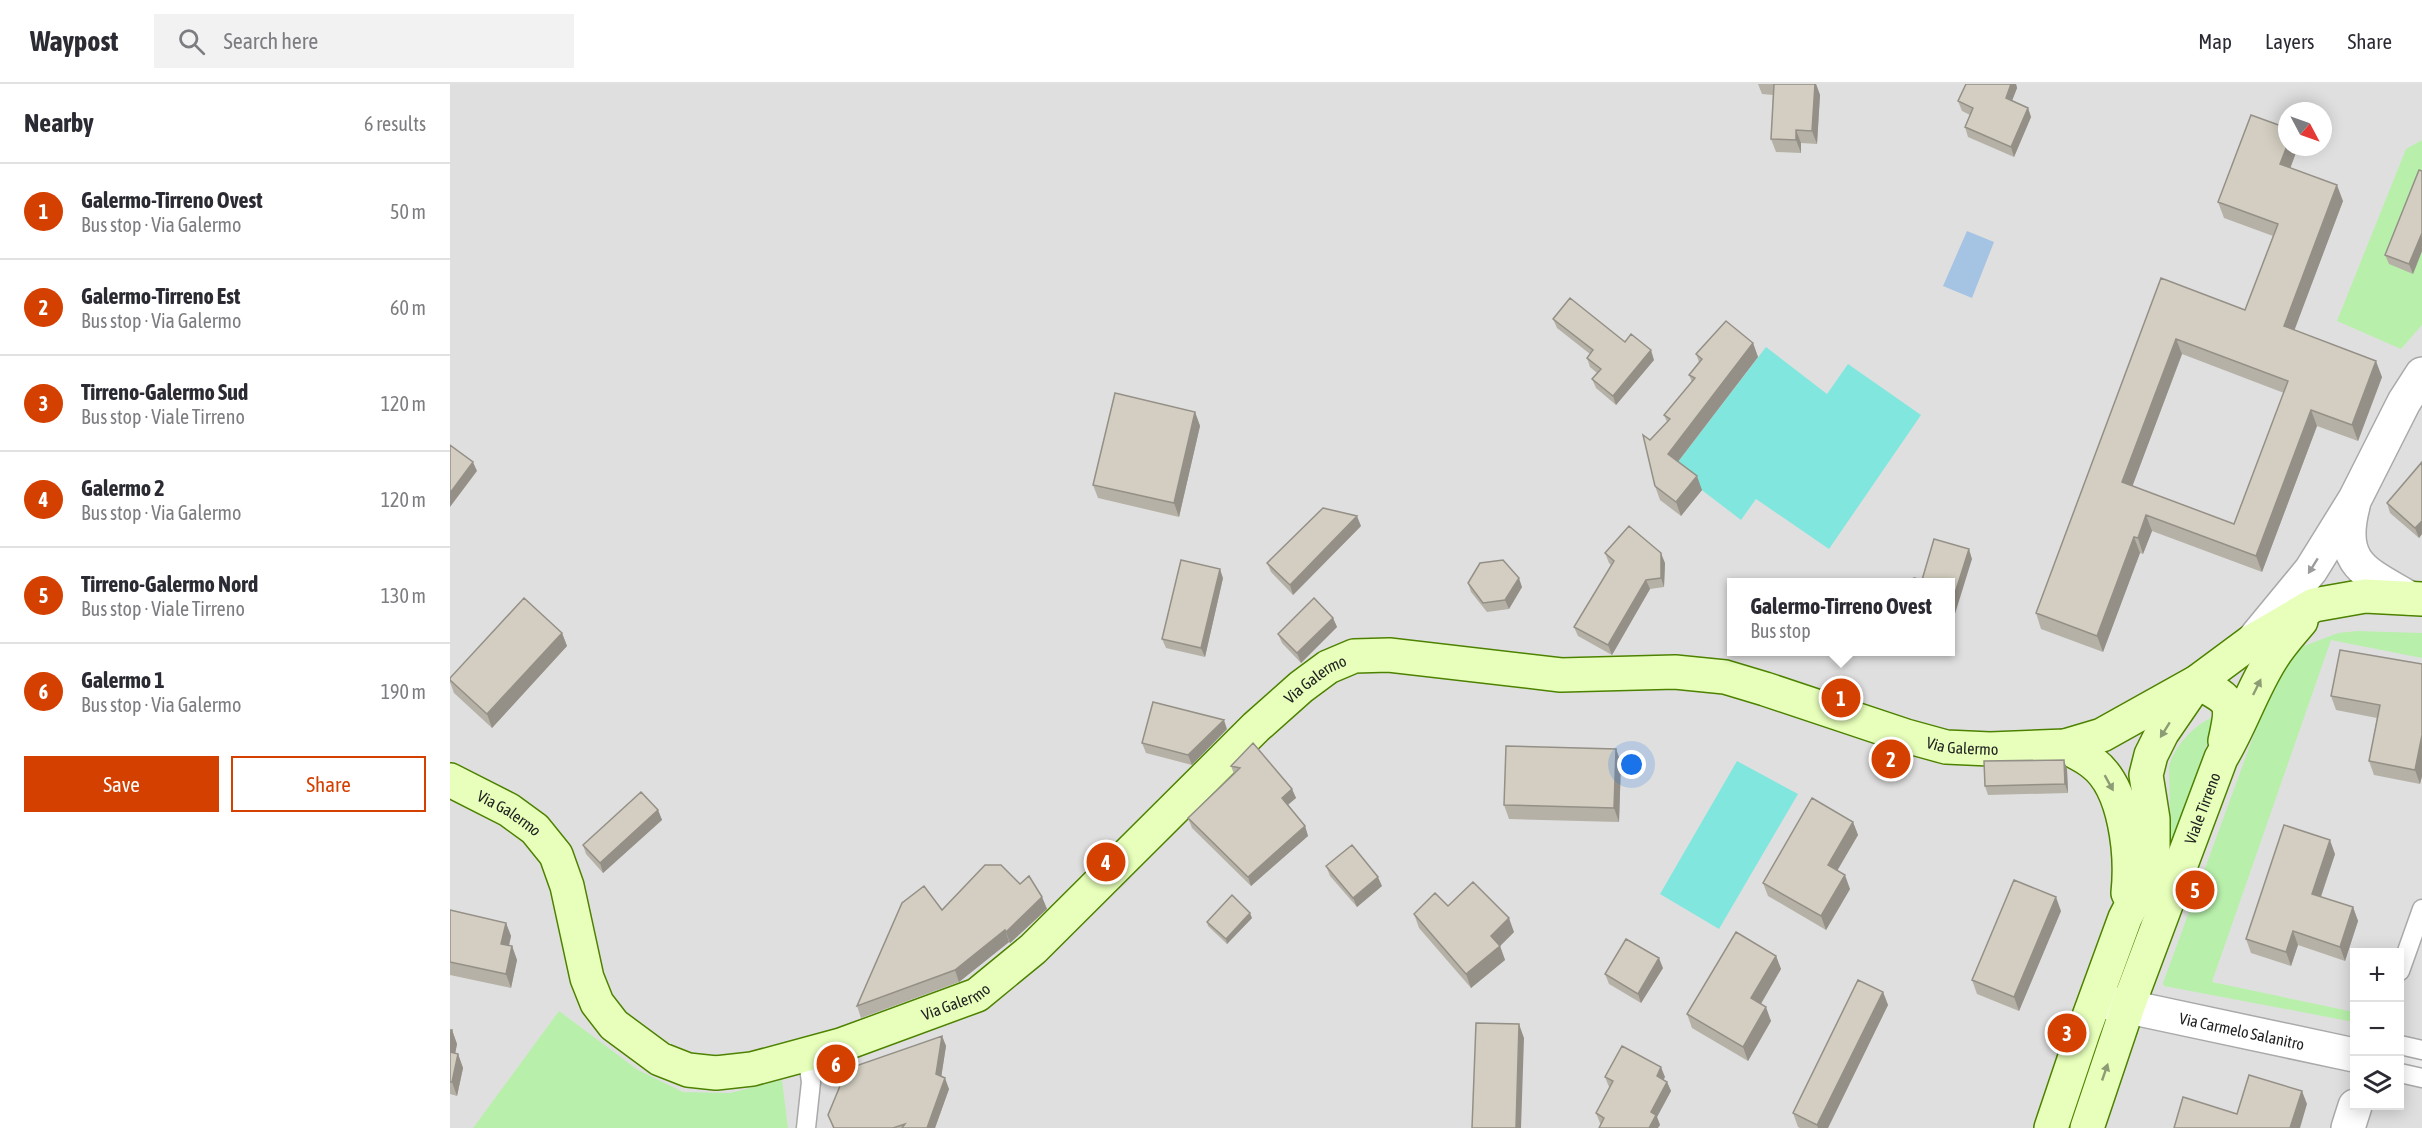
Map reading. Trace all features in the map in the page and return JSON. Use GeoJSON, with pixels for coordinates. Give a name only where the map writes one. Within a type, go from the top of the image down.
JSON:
{"type":"FeatureCollection","features":[{"type":"Feature","properties":{"kind":"main road","name":"Via Galermo"},"geometry":{"type":"LineString","coordinates":[[450,780],[509,810],[535,829],[556,855],[567,886],[587,978],[597,1003],[614,1025],[660,1059],[688,1070],[717,1073],[752,1069],[841,1045],[976,995],[1033,949],[1256,727],[1301,687],[1328,667],[1354,656],[1389,655],[1561,675],[1675,672],[1725,677],[1946,747],[1990,749],[2065,746],[2102,735],[2197,682],[2251,642],[2314,605],[2365,596],[2415,598]]}},
{"type":"Feature","properties":{"kind":"main road","name":"Viale Tirreno"},"geometry":{"type":"LineString","coordinates":[[2087,1128],[2128,1006],[2221,758],[2238,729],[2272,657],[2314,605]]}},
{"type":"Feature","properties":{"kind":"main road"},"geometry":{"type":"LineString","coordinates":[[2051,1128],[2126,918],[2143,883],[2152,849],[2154,819],[2146,775],[2151,755],[2162,733],[2197,682],[2220,695],[2228,702],[2231,710],[2221,758]]}},
{"type":"Feature","properties":{"kind":"main road"},"geometry":{"type":"LineString","coordinates":[[2065,746],[2093,763],[2106,776],[2117,798],[2129,851],[2130,873],[2126,918]]}},
{"type":"Feature","properties":{"kind":"street"},"geometry":{"type":"LineString","coordinates":[[2251,642],[2312,570],[2355,499],[2404,402],[2422,374]]}},
{"type":"Feature","properties":{"kind":"street"},"geometry":{"type":"LineString","coordinates":[[2355,499],[2349,523],[2348,541],[2357,563],[2370,575],[2415,598]]}},
{"type":"Feature","properties":{"kind":"street","name":"Via Carmelo Salanitro"},"geometry":{"type":"LineString","coordinates":[[2096,999],[2350,1054]]}},
{"type":"Feature","properties":{"kind":"street"},"geometry":{"type":"LineString","coordinates":[[2348,1128],[2354,1110]]}},
{"type":"Feature","properties":{"kind":"lane"},"geometry":{"type":"LineString","coordinates":[[2404,960],[2422,909]]}},
{"type":"Feature","properties":{"kind":"lane"},"geometry":{"type":"LineString","coordinates":[[2404,1046],[2422,1050]]}},
{"type":"Feature","properties":{"kind":"lane"},"geometry":{"type":"LineString","coordinates":[[806,1128],[811,1082],[807,1054]]}},
{"type":"Feature","properties":{"kind":"lane"},"geometry":{"type":"LineString","coordinates":[[2404,1074],[2422,1078]]}},
{"type":"Feature","properties":{"kind":"shaded area"},"geometry":{"type":"Polygon","coordinates":[[[450,84],[2422,84],[2422,1128],[450,1128],[450,84]]]}},
{"type":"Feature","properties":{"kind":"shaded area"},"geometry":{"type":"Polygon","coordinates":[[[1967,231],[1994,242],[1972,298],[1943,286],[1967,231]]]}},
{"type":"Feature","properties":{"kind":"shaded area"},"geometry":{"type":"Polygon","coordinates":[[[1766,347],[1827,394],[1848,364],[1921,415],[1829,549],[1756,499],[1741,520],[1673,468],[1766,347]]]}},
{"type":"Feature","properties":{"kind":"shaded area"},"geometry":{"type":"Polygon","coordinates":[[[1737,761],[1798,794],[1719,929],[1660,894],[1737,761]]]}},
{"type":"Feature","properties":{"kind":"shaded area"},"geometry":{"type":"Polygon","coordinates":[[[2404,1056],[2422,1059],[2422,1070],[2404,1066],[2404,1056]]]}},
{"type":"Feature","properties":{"kind":"green space"},"geometry":{"type":"Polygon","coordinates":[[[2422,140],[2422,325],[2401,349],[2337,321],[2406,149],[2422,140]]]}},
{"type":"Feature","properties":{"kind":"green space"},"geometry":{"type":"Polygon","coordinates":[[[2357,631],[2422,633],[2422,658],[2331,640],[2212,982],[2350,1011],[2350,1021],[2164,986],[2163,983],[2267,699],[2293,654],[2304,646],[2338,633],[2357,631]]]}},
{"type":"Feature","properties":{"kind":"green space"},"geometry":{"type":"Polygon","coordinates":[[[2217,716],[2171,843],[2169,767],[2176,751],[2187,736],[2201,724],[2217,716]]]}},
{"type":"Feature","properties":{"kind":"green space"},"geometry":{"type":"Polygon","coordinates":[[[559,1011],[638,1070],[683,1092],[730,1093],[782,1080],[788,1128],[473,1128],[559,1011]]]}},
{"type":"Feature","properties":{"kind":"building"},"geometry":{"type":"Polygon","coordinates":[[[1774,84],[1815,84],[1812,131],[1796,130],[1796,140],[1771,139],[1774,84]]]}},
{"type":"Feature","properties":{"kind":"building"},"geometry":{"type":"Polygon","coordinates":[[[1966,84],[2011,84],[2006,98],[2028,108],[2011,147],[1965,127],[1973,108],[1958,101],[1966,84]]]}},
{"type":"Feature","properties":{"kind":"building"},"geometry":{"type":"Polygon","coordinates":[[[2251,115],[2278,125],[2278,156],[2283,156],[2280,164],[2337,185],[2284,326],[2376,361],[2352,425],[2311,410],[2256,556],[2146,515],[2138,538],[2134,537],[2097,636],[2036,613],[2161,278],[2245,310],[2278,224],[2218,202],[2251,115]],[[2176,339],[2122,482],[2234,524],[2288,381],[2176,339]]]}},
{"type":"Feature","properties":{"kind":"building"},"geometry":{"type":"Polygon","coordinates":[[[2419,170],[2422,171],[2422,233],[2409,264],[2385,255],[2419,170]]]}},
{"type":"Feature","properties":{"kind":"building"},"geometry":{"type":"Polygon","coordinates":[[[1570,298],[1625,342],[1631,334],[1651,350],[1613,396],[1592,379],[1601,369],[1587,358],[1593,350],[1553,319],[1570,298]]]}},
{"type":"Feature","properties":{"kind":"building"},"geometry":{"type":"Polygon","coordinates":[[[1726,321],[1753,343],[1668,454],[1697,476],[1676,502],[1655,486],[1643,435],[1650,440],[1670,419],[1664,415],[1695,378],[1689,375],[1702,359],[1696,354],[1726,321]]]}},
{"type":"Feature","properties":{"kind":"building"},"geometry":{"type":"Polygon","coordinates":[[[1115,393],[1195,412],[1174,503],[1093,485],[1115,393]]]}},
{"type":"Feature","properties":{"kind":"building"},"geometry":{"type":"Polygon","coordinates":[[[450,445],[473,462],[450,493],[450,445]]]}},
{"type":"Feature","properties":{"kind":"building"},"geometry":{"type":"Polygon","coordinates":[[[2422,462],[2422,521],[2415,528],[2387,503],[2422,462]]]}},
{"type":"Feature","properties":{"kind":"building"},"geometry":{"type":"Polygon","coordinates":[[[1323,508],[1357,516],[1290,585],[1267,563],[1323,508]]]}},
{"type":"Feature","properties":{"kind":"building"},"geometry":{"type":"Polygon","coordinates":[[[1629,526],[1661,553],[1661,578],[1646,580],[1608,645],[1574,627],[1614,561],[1605,553],[1629,526]]]}},
{"type":"Feature","properties":{"kind":"building"},"geometry":{"type":"Polygon","coordinates":[[[1934,539],[1969,549],[1955,593],[1955,578],[1923,578],[1934,539]]]}},
{"type":"Feature","properties":{"kind":"building"},"geometry":{"type":"Polygon","coordinates":[[[1181,560],[1220,569],[1201,648],[1162,639],[1181,560]]]}},
{"type":"Feature","properties":{"kind":"building"},"geometry":{"type":"Polygon","coordinates":[[[1503,560],[1519,578],[1505,600],[1483,603],[1468,583],[1480,563],[1503,560]]]}},
{"type":"Feature","properties":{"kind":"building"},"geometry":{"type":"Polygon","coordinates":[[[524,598],[562,633],[487,714],[450,678],[524,598]]]}},
{"type":"Feature","properties":{"kind":"building"},"geometry":{"type":"Polygon","coordinates":[[[1314,598],[1333,618],[1297,653],[1278,634],[1314,598]]]}},
{"type":"Feature","properties":{"kind":"building"},"geometry":{"type":"Polygon","coordinates":[[[2340,650],[2422,664],[2422,735],[2415,770],[2369,761],[2380,705],[2331,696],[2340,650]]]}},
{"type":"Feature","properties":{"kind":"building"},"geometry":{"type":"Polygon","coordinates":[[[1153,702],[1224,720],[1188,755],[1142,743],[1153,702]]]}},
{"type":"Feature","properties":{"kind":"building"},"geometry":{"type":"Polygon","coordinates":[[[1253,743],[1292,789],[1282,798],[1305,826],[1248,877],[1188,818],[1240,768],[1231,766],[1253,743]]]}},
{"type":"Feature","properties":{"kind":"building"},"geometry":{"type":"Polygon","coordinates":[[[1506,746],[1616,749],[1614,808],[1504,805],[1506,746]]]}},
{"type":"Feature","properties":{"kind":"building"},"geometry":{"type":"Polygon","coordinates":[[[2064,760],[2065,784],[1985,786],[1984,761],[2064,760]]]}},
{"type":"Feature","properties":{"kind":"building"},"geometry":{"type":"Polygon","coordinates":[[[641,792],[658,810],[600,863],[583,845],[641,792]]]}},
{"type":"Feature","properties":{"kind":"building"},"geometry":{"type":"Polygon","coordinates":[[[1812,798],[1853,822],[1828,865],[1845,875],[1821,916],[1763,883],[1812,798]]]}},
{"type":"Feature","properties":{"kind":"building"},"geometry":{"type":"Polygon","coordinates":[[[2284,825],[2330,840],[2312,894],[2353,907],[2340,947],[2293,931],[2286,952],[2246,939],[2284,825]]]}},
{"type":"Feature","properties":{"kind":"building"},"geometry":{"type":"Polygon","coordinates":[[[1352,845],[1378,877],[1353,898],[1326,866],[1352,845]]]}},
{"type":"Feature","properties":{"kind":"building"},"geometry":{"type":"Polygon","coordinates":[[[985,865],[1001,865],[1020,884],[1029,876],[1042,897],[1006,932],[1005,930],[955,970],[857,1006],[902,903],[924,886],[942,910],[985,865]]]}},
{"type":"Feature","properties":{"kind":"building"},"geometry":{"type":"Polygon","coordinates":[[[2014,880],[2056,897],[2014,997],[1972,980],[2014,880]]]}},
{"type":"Feature","properties":{"kind":"building"},"geometry":{"type":"Polygon","coordinates":[[[1473,882],[1509,918],[1491,936],[1500,946],[1466,974],[1414,914],[1435,893],[1448,906],[1473,882]]]}},
{"type":"Feature","properties":{"kind":"building"},"geometry":{"type":"Polygon","coordinates":[[[1232,895],[1250,913],[1226,939],[1207,922],[1232,895]]]}},
{"type":"Feature","properties":{"kind":"building"},"geometry":{"type":"Polygon","coordinates":[[[450,910],[506,923],[501,944],[512,946],[506,974],[450,962],[450,910]]]}},
{"type":"Feature","properties":{"kind":"building"},"geometry":{"type":"Polygon","coordinates":[[[1736,932],[1776,956],[1751,998],[1766,1007],[1743,1047],[1687,1014],[1736,932]]]}},
{"type":"Feature","properties":{"kind":"building"},"geometry":{"type":"Polygon","coordinates":[[[1626,939],[1659,958],[1638,994],[1605,974],[1626,939]]]}},
{"type":"Feature","properties":{"kind":"building"},"geometry":{"type":"Polygon","coordinates":[[[1858,980],[1883,992],[1817,1125],[1793,1113],[1858,980]]]}},
{"type":"Feature","properties":{"kind":"building"},"geometry":{"type":"Polygon","coordinates":[[[1476,1023],[1519,1024],[1516,1128],[1472,1128],[1476,1023]]]}},
{"type":"Feature","properties":{"kind":"building"},"geometry":{"type":"Polygon","coordinates":[[[942,1036],[936,1074],[945,1078],[927,1128],[902,1128],[905,1124],[893,1128],[834,1128],[828,1115],[847,1069],[942,1036]]]}},
{"type":"Feature","properties":{"kind":"building"},"geometry":{"type":"Polygon","coordinates":[[[1622,1046],[1661,1067],[1657,1076],[1667,1082],[1651,1112],[1656,1115],[1649,1128],[1599,1128],[1604,1118],[1596,1113],[1613,1081],[1605,1077],[1622,1046]]]}},
{"type":"Feature","properties":{"kind":"building"},"geometry":{"type":"Polygon","coordinates":[[[450,1052],[458,1054],[452,1082],[450,1082],[450,1052]]]}},
{"type":"Feature","properties":{"kind":"building"},"geometry":{"type":"Polygon","coordinates":[[[2249,1075],[2302,1091],[2290,1128],[2174,1128],[2183,1097],[2237,1114],[2249,1075]]]}},
{"type":"Feature","properties":{"kind":"place","name":"Galermo-Tirreno Ovest"},"geometry":{"type":"Point","coordinates":[1841,698]}},
{"type":"Feature","properties":{"kind":"place","name":"Galermo-Tirreno Est"},"geometry":{"type":"Point","coordinates":[1891,759]}},
{"type":"Feature","properties":{"kind":"place","name":"Galermo 2"},"geometry":{"type":"Point","coordinates":[1106,862]}},
{"type":"Feature","properties":{"kind":"place","name":"Tirreno-Galermo Nord"},"geometry":{"type":"Point","coordinates":[2195,890]}},
{"type":"Feature","properties":{"kind":"place","name":"Tirreno-Galermo Sud"},"geometry":{"type":"Point","coordinates":[2067,1033]}},
{"type":"Feature","properties":{"kind":"place","name":"Galermo 1"},"geometry":{"type":"Point","coordinates":[836,1064]}}]}
